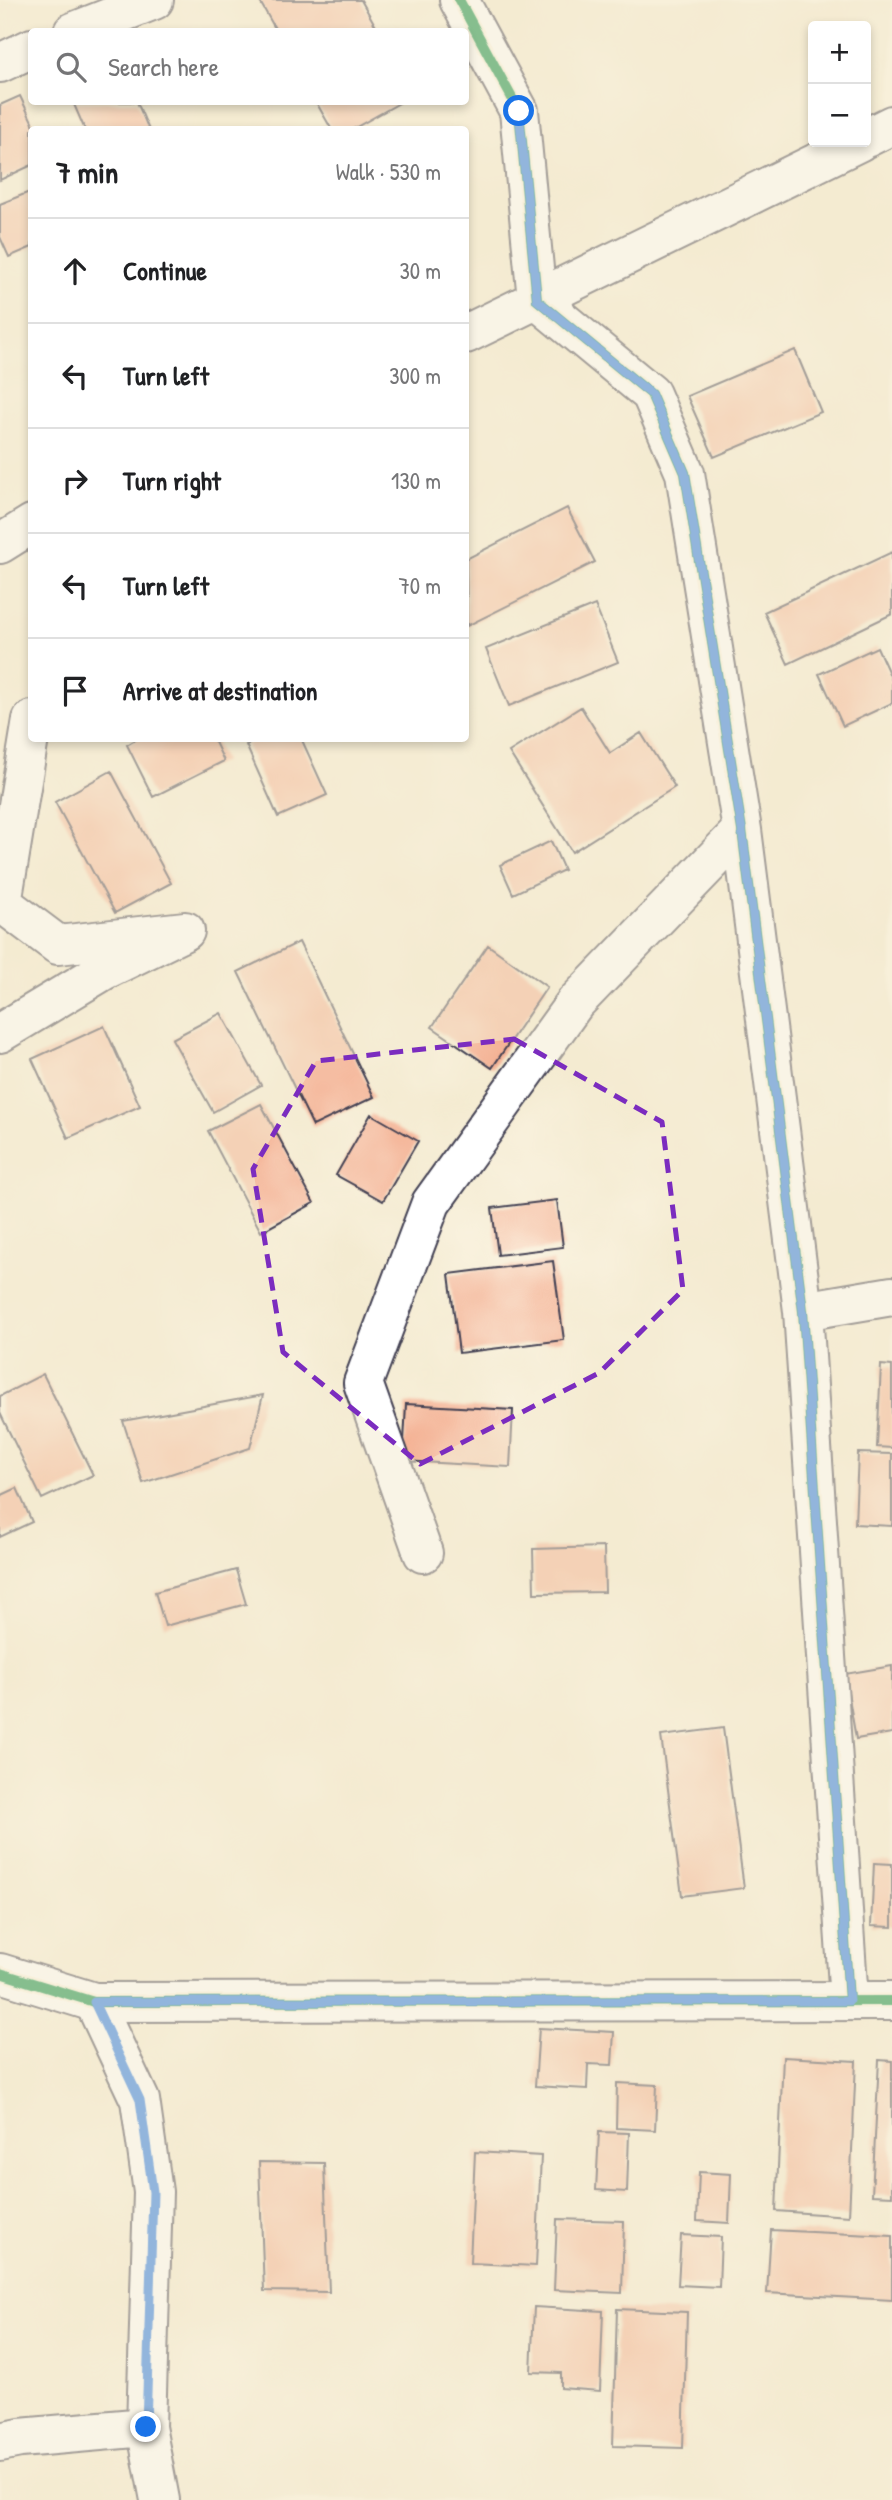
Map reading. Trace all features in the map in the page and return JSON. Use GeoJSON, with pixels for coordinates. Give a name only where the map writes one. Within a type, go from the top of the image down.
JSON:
{"type":"FeatureCollection","features":[{"type":"Feature","properties":{"kind":"street"},"geometry":{"type":"LineString","coordinates":[[83,28],[154,0]]}},
{"type":"Feature","properties":{"kind":"street"},"geometry":{"type":"LineString","coordinates":[[458,0],[519,111],[537,300],[651,394],[685,473],[742,830],[803,1311],[849,2001]]}},
{"type":"Feature","properties":{"kind":"street"},"geometry":{"type":"LineString","coordinates":[[0,63],[28,50]]}},
{"type":"Feature","properties":{"kind":"street"},"geometry":{"type":"LineString","coordinates":[[871,136],[892,125]]}},
{"type":"Feature","properties":{"kind":"street"},"geometry":{"type":"LineString","coordinates":[[469,333],[849,147]]}},
{"type":"Feature","properties":{"kind":"street"},"geometry":{"type":"LineString","coordinates":[[0,544],[28,526]]}},
{"type":"Feature","properties":{"kind":"street"},"geometry":{"type":"LineString","coordinates":[[0,1033],[103,971],[185,932],[58,944],[2,903],[28,742]]}},
{"type":"Feature","properties":{"kind":"street"},"geometry":{"type":"LineString","coordinates":[[423,1553],[363,1383],[431,1203],[575,1003],[742,830]]}},
{"type":"Feature","properties":{"kind":"street"},"geometry":{"type":"LineString","coordinates":[[803,1311],[892,1296]]}},
{"type":"Feature","properties":{"kind":"street"},"geometry":{"type":"LineString","coordinates":[[0,1973],[94,2002],[892,2001]]}},
{"type":"Feature","properties":{"kind":"street"},"geometry":{"type":"LineString","coordinates":[[94,2002],[140,2100],[153,2192],[146,2427],[160,2500]]}},
{"type":"Feature","properties":{"kind":"street"},"geometry":{"type":"LineString","coordinates":[[0,2442],[146,2427]]}},
{"type":"Feature","properties":{"kind":"highlighted area"},"geometry":{"type":"Polygon","coordinates":[[[514,1039],[662,1122],[683,1290],[599,1373],[420,1464],[283,1352],[253,1169],[316,1061],[514,1039]]]}},
{"type":"Feature","properties":{"kind":"building"},"geometry":{"type":"Polygon","coordinates":[[[259,0],[361,0],[377,28],[275,28],[259,0]]]}},
{"type":"Feature","properties":{"kind":"building"},"geometry":{"type":"Polygon","coordinates":[[[20,96],[34,126],[28,126],[28,167],[0,180],[0,105],[20,96]]]}},
{"type":"Feature","properties":{"kind":"building"},"geometry":{"type":"Polygon","coordinates":[[[74,105],[138,105],[147,126],[83,126],[74,105]]]}},
{"type":"Feature","properties":{"kind":"building"},"geometry":{"type":"Polygon","coordinates":[[[318,105],[396,105],[358,126],[330,126],[318,105]]]}},
{"type":"Feature","properties":{"kind":"building"},"geometry":{"type":"Polygon","coordinates":[[[28,193],[28,249],[9,257],[0,237],[0,204],[28,193]]]}},
{"type":"Feature","properties":{"kind":"building"},"geometry":{"type":"Polygon","coordinates":[[[795,350],[821,412],[714,457],[687,396],[795,350]]]}},
{"type":"Feature","properties":{"kind":"building"},"geometry":{"type":"Polygon","coordinates":[[[567,508],[595,562],[469,625],[469,557],[567,508]]]}},
{"type":"Feature","properties":{"kind":"building"},"geometry":{"type":"Polygon","coordinates":[[[892,552],[892,614],[788,664],[764,612],[892,552]]]}},
{"type":"Feature","properties":{"kind":"building"},"geometry":{"type":"Polygon","coordinates":[[[595,605],[618,662],[509,706],[486,649],[595,605]]]}},
{"type":"Feature","properties":{"kind":"building"},"geometry":{"type":"Polygon","coordinates":[[[877,647],[892,680],[892,703],[843,726],[819,674],[877,647]]]}},
{"type":"Feature","properties":{"kind":"building"},"geometry":{"type":"Polygon","coordinates":[[[581,707],[610,753],[641,733],[675,787],[572,852],[509,752],[581,707]]]}},
{"type":"Feature","properties":{"kind":"building"},"geometry":{"type":"Polygon","coordinates":[[[132,742],[215,742],[224,761],[153,797],[127,745],[132,742]]]}},
{"type":"Feature","properties":{"kind":"building"},"geometry":{"type":"Polygon","coordinates":[[[252,742],[303,742],[327,795],[278,817],[246,745],[252,742]]]}},
{"type":"Feature","properties":{"kind":"building"},"geometry":{"type":"Polygon","coordinates":[[[111,771],[171,883],[115,913],[55,802],[111,771]]]}},
{"type":"Feature","properties":{"kind":"building"},"geometry":{"type":"Polygon","coordinates":[[[551,841],[564,870],[513,894],[500,865],[551,841]]]}},
{"type":"Feature","properties":{"kind":"building"},"geometry":{"type":"Polygon","coordinates":[[[299,942],[374,1097],[313,1126],[238,972],[299,942]]]}},
{"type":"Feature","properties":{"kind":"building"},"geometry":{"type":"Polygon","coordinates":[[[488,945],[547,987],[492,1068],[432,1027],[488,945]]]}},
{"type":"Feature","properties":{"kind":"building"},"geometry":{"type":"Polygon","coordinates":[[[221,1013],[261,1085],[213,1112],[172,1039],[221,1013]]]}},
{"type":"Feature","properties":{"kind":"building"},"geometry":{"type":"Polygon","coordinates":[[[104,1026],[140,1106],[68,1138],[32,1059],[104,1026]]]}},
{"type":"Feature","properties":{"kind":"building"},"geometry":{"type":"Polygon","coordinates":[[[261,1104],[314,1203],[261,1232],[208,1131],[261,1104]]]}},
{"type":"Feature","properties":{"kind":"building"},"geometry":{"type":"Polygon","coordinates":[[[371,1114],[418,1141],[383,1201],[336,1175],[371,1114]]]}},
{"type":"Feature","properties":{"kind":"building"},"geometry":{"type":"Polygon","coordinates":[[[557,1200],[563,1247],[498,1255],[492,1208],[557,1200]]]}},
{"type":"Feature","properties":{"kind":"building"},"geometry":{"type":"Polygon","coordinates":[[[553,1261],[564,1340],[459,1353],[449,1274],[553,1261]]]}},
{"type":"Feature","properties":{"kind":"building"},"geometry":{"type":"Polygon","coordinates":[[[881,1365],[892,1366],[892,1448],[877,1447],[881,1365]]]}},
{"type":"Feature","properties":{"kind":"building"},"geometry":{"type":"Polygon","coordinates":[[[43,1374],[93,1475],[42,1499],[0,1413],[0,1396],[43,1374]]]}},
{"type":"Feature","properties":{"kind":"building"},"geometry":{"type":"Polygon","coordinates":[[[263,1395],[250,1448],[143,1483],[123,1421],[263,1395]]]}},
{"type":"Feature","properties":{"kind":"building"},"geometry":{"type":"Polygon","coordinates":[[[406,1404],[513,1410],[510,1467],[403,1461],[406,1404]]]}},
{"type":"Feature","properties":{"kind":"building"},"geometry":{"type":"Polygon","coordinates":[[[858,1453],[892,1454],[892,1526],[855,1524],[858,1453]]]}},
{"type":"Feature","properties":{"kind":"building"},"geometry":{"type":"Polygon","coordinates":[[[17,1488],[32,1522],[0,1537],[0,1496],[17,1488]]]}},
{"type":"Feature","properties":{"kind":"building"},"geometry":{"type":"Polygon","coordinates":[[[604,1547],[605,1592],[534,1593],[533,1549],[604,1547]]]}},
{"type":"Feature","properties":{"kind":"building"},"geometry":{"type":"Polygon","coordinates":[[[236,1570],[246,1604],[165,1626],[155,1592],[236,1570]]]}},
{"type":"Feature","properties":{"kind":"building"},"geometry":{"type":"Polygon","coordinates":[[[892,1666],[892,1733],[856,1739],[845,1674],[892,1666]]]}},
{"type":"Feature","properties":{"kind":"building"},"geometry":{"type":"Polygon","coordinates":[[[723,1728],[744,1888],[682,1896],[661,1736],[723,1728]]]}},
{"type":"Feature","properties":{"kind":"building"},"geometry":{"type":"Polygon","coordinates":[[[874,1863],[892,1864],[892,1927],[871,1926],[874,1863]]]}},
{"type":"Feature","properties":{"kind":"building"},"geometry":{"type":"Polygon","coordinates":[[[539,2028],[614,2032],[612,2065],[588,2064],[587,2089],[535,2086],[539,2028]]]}},
{"type":"Feature","properties":{"kind":"building"},"geometry":{"type":"Polygon","coordinates":[[[783,2057],[856,2061],[849,2216],[776,2211],[783,2057]]]}},
{"type":"Feature","properties":{"kind":"building"},"geometry":{"type":"Polygon","coordinates":[[[879,2060],[892,2061],[892,2196],[872,2195],[879,2060]]]}},
{"type":"Feature","properties":{"kind":"building"},"geometry":{"type":"Polygon","coordinates":[[[617,2083],[657,2085],[655,2130],[616,2128],[617,2083]]]}},
{"type":"Feature","properties":{"kind":"building"},"geometry":{"type":"Polygon","coordinates":[[[599,2132],[629,2133],[627,2192],[596,2190],[599,2132]]]}},
{"type":"Feature","properties":{"kind":"building"},"geometry":{"type":"Polygon","coordinates":[[[475,2152],[541,2156],[536,2266],[470,2263],[475,2152]]]}},
{"type":"Feature","properties":{"kind":"building"},"geometry":{"type":"Polygon","coordinates":[[[259,2162],[324,2163],[329,2292],[264,2291],[259,2162]]]}},
{"type":"Feature","properties":{"kind":"building"},"geometry":{"type":"Polygon","coordinates":[[[699,2172],[731,2174],[729,2223],[697,2221],[699,2172]]]}},
{"type":"Feature","properties":{"kind":"building"},"geometry":{"type":"Polygon","coordinates":[[[557,2219],[624,2221],[622,2293],[554,2290],[557,2219]]]}},
{"type":"Feature","properties":{"kind":"building"},"geometry":{"type":"Polygon","coordinates":[[[771,2230],[892,2236],[892,2300],[767,2293],[771,2230]]]}},
{"type":"Feature","properties":{"kind":"building"},"geometry":{"type":"Polygon","coordinates":[[[681,2235],[721,2237],[719,2287],[678,2285],[681,2235]]]}},
{"type":"Feature","properties":{"kind":"building"},"geometry":{"type":"Polygon","coordinates":[[[534,2307],[603,2311],[600,2391],[561,2388],[561,2373],[531,2372],[534,2307]]]}},
{"type":"Feature","properties":{"kind":"building"},"geometry":{"type":"Polygon","coordinates":[[[617,2309],[687,2312],[683,2448],[613,2446],[617,2309]]]}},
{"type":"Feature","properties":{"kind":"cycle path"},"geometry":{"type":"LineString","coordinates":[[459,0],[519,111],[537,300],[651,394],[685,473],[742,830],[803,1311],[849,2001]]}},
{"type":"Feature","properties":{"kind":"cycle path"},"geometry":{"type":"LineString","coordinates":[[0,1973],[94,2002],[892,2001]]}},
{"type":"Feature","properties":{"kind":"route"},"geometry":{"type":"LineString","coordinates":[[146,2427],[153,2192],[140,2100],[94,2002],[849,2001],[803,1311],[742,830],[685,473],[651,394],[537,300],[519,111]]}}]}
